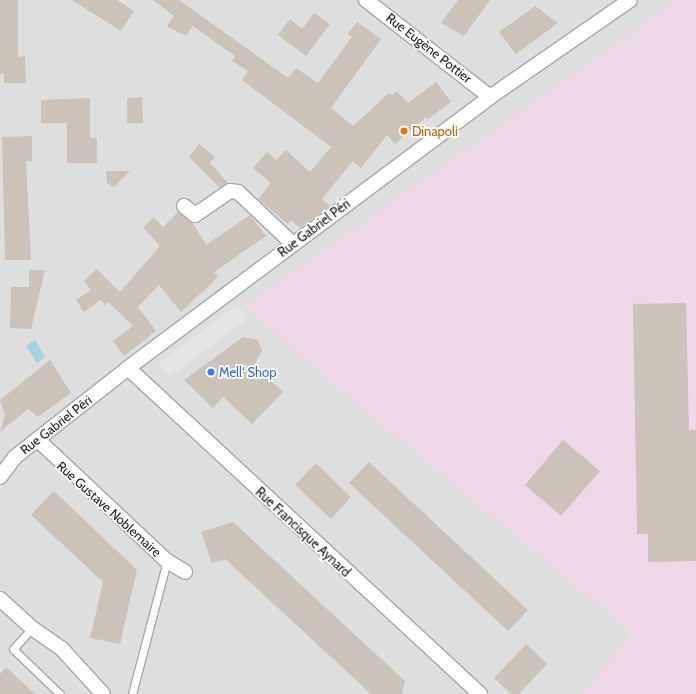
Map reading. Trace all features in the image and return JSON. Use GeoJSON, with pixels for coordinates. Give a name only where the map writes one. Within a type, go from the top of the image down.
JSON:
{"type":"FeatureCollection","features":[{"type":"Feature","properties":{"kind":"street","name":"Rue Eugène Pottier"},"geometry":{"type":"LineString","coordinates":[[366,0],[490,97]]}},
{"type":"Feature","properties":{"kind":"street","name":"Rue Gabriel Péri"},"geometry":{"type":"LineString","coordinates":[[2,471],[38,440],[128,368],[293,244],[490,97],[630,0]]}},
{"type":"Feature","properties":{"kind":"street"},"geometry":{"type":"LineString","coordinates":[[184,206],[195,215],[230,191],[238,192],[293,244]]}},
{"type":"Feature","properties":{"kind":"street","name":"Rue Francisque Aynard"},"geometry":{"type":"LineString","coordinates":[[128,368],[480,694]]}},
{"type":"Feature","properties":{"kind":"street","name":"Rue Gustave Noblemaire"},"geometry":{"type":"LineString","coordinates":[[38,440],[167,561],[185,572]]}},
{"type":"Feature","properties":{"kind":"street"},"geometry":{"type":"LineString","coordinates":[[0,599],[32,628],[61,648],[103,694]]}},
{"type":"Feature","properties":{"kind":"lane"},"geometry":{"type":"LineString","coordinates":[[132,694],[167,561]]}},
{"type":"Feature","properties":{"kind":"lane"},"geometry":{"type":"LineString","coordinates":[[32,628],[14,649],[60,694]]}},
{"type":"Feature","properties":{"kind":"shaded area"},"geometry":{"type":"Polygon","coordinates":[[[0,0],[677,0],[245,306],[306,362],[633,635],[580,694],[0,694],[0,0]]]}},
{"type":"Feature","properties":{"kind":"shaded area"},"geometry":{"type":"Polygon","coordinates":[[[677,0],[696,0],[696,694],[580,694],[633,635],[306,362],[245,306],[677,0]]]}},
{"type":"Feature","properties":{"kind":"shaded area"},"geometry":{"type":"Polygon","coordinates":[[[237,305],[248,318],[170,376],[158,363],[237,305]]]}},
{"type":"Feature","properties":{"kind":"water"},"geometry":{"type":"Polygon","coordinates":[[[35,340],[45,357],[37,363],[26,346],[35,340]]]}},
{"type":"Feature","properties":{"kind":"building"},"geometry":{"type":"Polygon","coordinates":[[[0,0],[18,0],[18,57],[25,56],[26,83],[4,83],[4,73],[0,74],[0,0]]]}},
{"type":"Feature","properties":{"kind":"building"},"geometry":{"type":"Polygon","coordinates":[[[72,0],[117,0],[134,11],[121,31],[72,0]]]}},
{"type":"Feature","properties":{"kind":"building"},"geometry":{"type":"Polygon","coordinates":[[[153,0],[179,0],[288,78],[296,68],[318,83],[352,37],[348,34],[357,22],[381,39],[331,108],[353,126],[389,93],[392,95],[397,91],[408,103],[436,82],[451,102],[428,119],[426,117],[395,144],[387,135],[361,168],[353,161],[322,199],[330,206],[300,228],[291,220],[288,224],[258,199],[271,183],[253,168],[267,152],[276,160],[286,150],[310,172],[331,147],[242,80],[248,71],[232,61],[235,56],[193,26],[186,36],[167,26],[174,16],[153,0]]]}},
{"type":"Feature","properties":{"kind":"building"},"geometry":{"type":"Polygon","coordinates":[[[458,0],[490,0],[464,36],[441,23],[458,0]]]}},
{"type":"Feature","properties":{"kind":"building"},"geometry":{"type":"Polygon","coordinates":[[[535,6],[558,23],[516,54],[499,32],[535,6]]]}},
{"type":"Feature","properties":{"kind":"building"},"geometry":{"type":"Polygon","coordinates":[[[314,13],[330,24],[306,56],[278,35],[290,19],[302,29],[314,13]]]}},
{"type":"Feature","properties":{"kind":"building"},"geometry":{"type":"Polygon","coordinates":[[[142,97],[143,123],[127,123],[127,98],[142,97]]]}},
{"type":"Feature","properties":{"kind":"building"},"geometry":{"type":"Polygon","coordinates":[[[90,98],[90,138],[97,138],[97,163],[67,163],[67,123],[41,123],[41,100],[90,98]]]}},
{"type":"Feature","properties":{"kind":"building"},"geometry":{"type":"Polygon","coordinates":[[[32,136],[32,161],[26,161],[31,260],[5,260],[2,137],[32,136]]]}},
{"type":"Feature","properties":{"kind":"building"},"geometry":{"type":"Polygon","coordinates":[[[199,144],[215,157],[210,163],[228,183],[220,188],[189,157],[199,144]]]}},
{"type":"Feature","properties":{"kind":"building"},"geometry":{"type":"Polygon","coordinates":[[[106,171],[130,171],[114,187],[107,183],[106,171]]]}},
{"type":"Feature","properties":{"kind":"building"},"geometry":{"type":"Polygon","coordinates":[[[178,212],[192,222],[206,245],[250,215],[266,236],[214,272],[218,277],[181,312],[159,285],[138,307],[156,331],[124,356],[113,341],[133,326],[108,302],[105,305],[101,300],[84,312],[76,300],[91,290],[84,281],[97,269],[120,292],[160,246],[143,227],[154,217],[163,227],[178,212]]]}},
{"type":"Feature","properties":{"kind":"building"},"geometry":{"type":"Polygon","coordinates":[[[29,270],[45,270],[31,329],[10,328],[11,287],[29,287],[29,270]]]}},
{"type":"Feature","properties":{"kind":"building"},"geometry":{"type":"Polygon","coordinates":[[[686,303],[689,430],[696,430],[696,561],[648,562],[648,534],[637,534],[633,304],[686,303]]]}},
{"type":"Feature","properties":{"kind":"building"},"geometry":{"type":"Polygon","coordinates":[[[243,337],[258,340],[262,351],[254,365],[283,392],[252,424],[223,397],[213,408],[184,380],[243,337]]]}},
{"type":"Feature","properties":{"kind":"building"},"geometry":{"type":"Polygon","coordinates":[[[50,360],[71,393],[38,417],[28,409],[0,432],[5,415],[0,400],[50,360]]]}},
{"type":"Feature","properties":{"kind":"building"},"geometry":{"type":"Polygon","coordinates":[[[563,440],[600,471],[561,516],[525,485],[563,440]]]}},
{"type":"Feature","properties":{"kind":"building"},"geometry":{"type":"Polygon","coordinates":[[[369,462],[528,610],[508,631],[349,483],[369,462]]]}},
{"type":"Feature","properties":{"kind":"building"},"geometry":{"type":"Polygon","coordinates":[[[316,463],[351,497],[331,519],[295,485],[316,463]]]}},
{"type":"Feature","properties":{"kind":"building"},"geometry":{"type":"Polygon","coordinates":[[[54,491],[137,570],[120,644],[90,638],[103,582],[31,515],[54,491]]]}},
{"type":"Feature","properties":{"kind":"building"},"geometry":{"type":"Polygon","coordinates":[[[233,522],[405,681],[402,694],[371,694],[225,559],[212,563],[201,532],[233,522]]]}},
{"type":"Feature","properties":{"kind":"building"},"geometry":{"type":"Polygon","coordinates":[[[526,644],[547,664],[519,694],[511,694],[494,678],[526,644]]]}},
{"type":"Feature","properties":{"kind":"building"},"geometry":{"type":"Polygon","coordinates":[[[6,667],[35,694],[0,694],[0,674],[6,667]]]}},
{"type":"Feature","properties":{"kind":"place","name":"Dinapoli"},"geometry":{"type":"Point","coordinates":[404,131]}},
{"type":"Feature","properties":{"kind":"place","name":"Mell‘ Shop"},"geometry":{"type":"Point","coordinates":[211,372]}}]}
